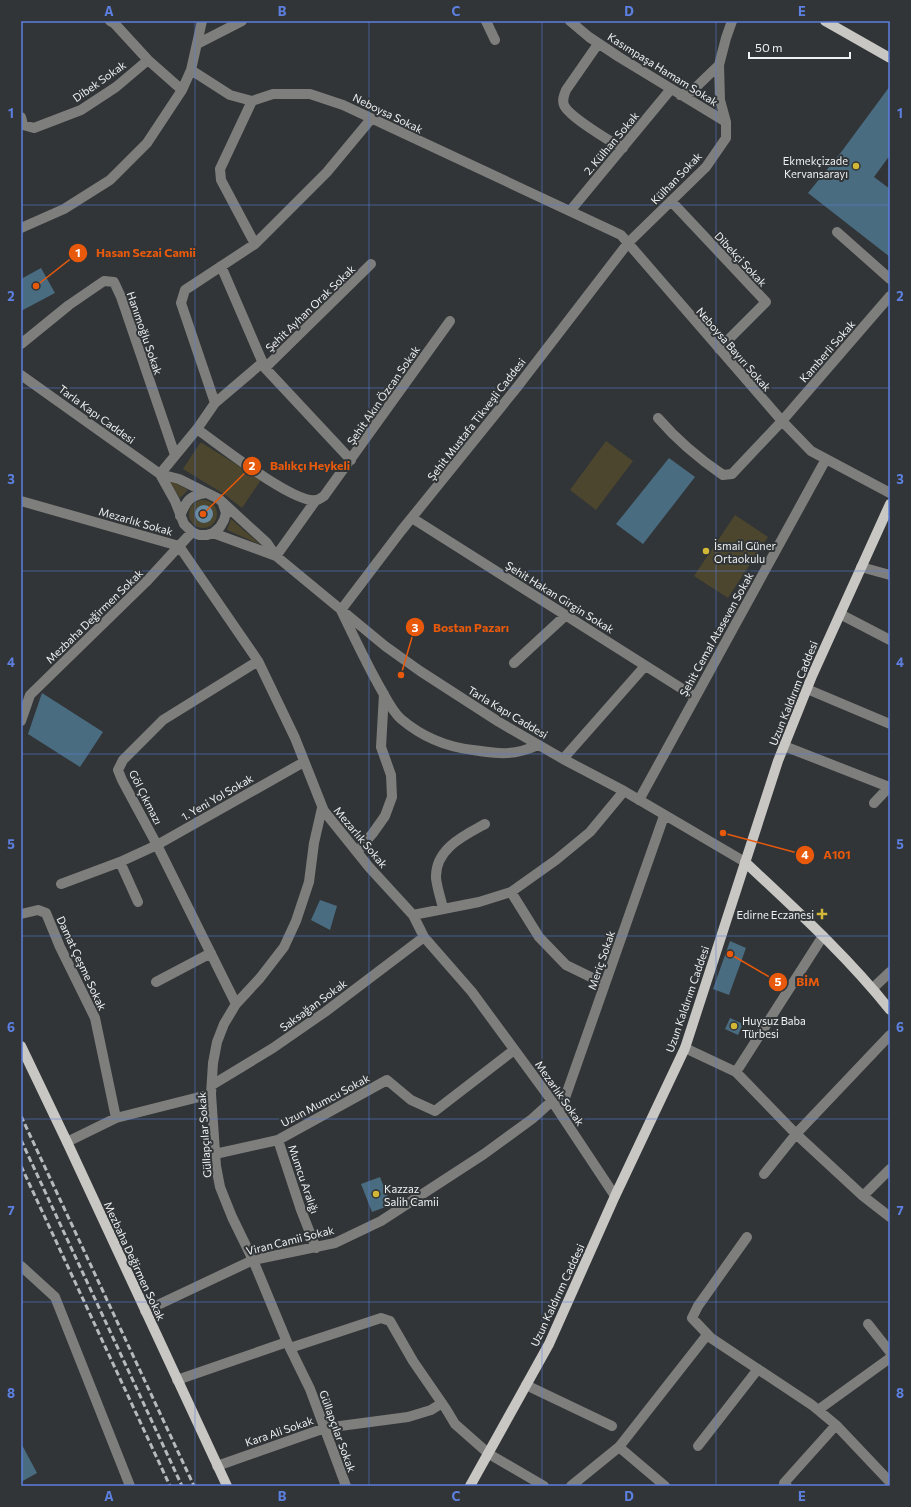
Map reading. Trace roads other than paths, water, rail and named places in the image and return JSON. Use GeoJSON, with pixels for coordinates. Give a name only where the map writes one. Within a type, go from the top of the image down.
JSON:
{"type":"FeatureCollection","features":[{"type":"Feature","properties":{"kind":"main road"},"geometry":{"type":"LineString","coordinates":[[825,21],[890,58]]}},
{"type":"Feature","properties":{"kind":"main road","name":"Uzun Kaldırım Caddesi"},"geometry":{"type":"LineString","coordinates":[[470,1486],[549,1344],[615,1196],[685,1048],[784,746],[807,689],[890,504]]}},
{"type":"Feature","properties":{"kind":"main road"},"geometry":{"type":"LineString","coordinates":[[745,862],[823,936],[873,988],[890,1010]]}},
{"type":"Feature","properties":{"kind":"main road","name":"Mezbaha Değirmen Sokak"},"geometry":{"type":"LineString","coordinates":[[21,1046],[68,1142],[227,1486]]}},
{"type":"Feature","properties":{"kind":"street"},"geometry":{"type":"LineString","coordinates":[[110,21],[115,24],[148,60],[182,90]]}},
{"type":"Feature","properties":{"kind":"street"},"geometry":{"type":"LineString","coordinates":[[21,228],[64,209],[110,180],[147,142],[182,90],[191,70],[202,21]]}},
{"type":"Feature","properties":{"kind":"street"},"geometry":{"type":"LineString","coordinates":[[197,44],[242,21]]}},
{"type":"Feature","properties":{"kind":"street"},"geometry":{"type":"LineString","coordinates":[[486,21],[495,40]]}},
{"type":"Feature","properties":{"kind":"street","name":"Kasımpaşa Hamam Sokak"},"geometry":{"type":"LineString","coordinates":[[570,21],[598,44],[726,122]]}},
{"type":"Feature","properties":{"kind":"street"},"geometry":{"type":"LineString","coordinates":[[726,122],[720,100],[719,65],[732,21]]}},
{"type":"Feature","properties":{"kind":"street"},"geometry":{"type":"LineString","coordinates":[[598,44],[566,90],[563,98],[564,106],[576,117],[609,141],[623,148]]}},
{"type":"Feature","properties":{"kind":"street","name":"Dibek Sokak"},"geometry":{"type":"LineString","coordinates":[[21,117],[23,124],[34,128],[81,110],[116,87],[148,60]]}},
{"type":"Feature","properties":{"kind":"street"},"geometry":{"type":"LineString","coordinates":[[680,95],[692,91],[719,65]]}},
{"type":"Feature","properties":{"kind":"street"},"geometry":{"type":"LineString","coordinates":[[191,70],[230,95],[252,101],[220,169],[221,180],[255,244]]}},
{"type":"Feature","properties":{"kind":"street","name":"2. Külhan Sokak"},"geometry":{"type":"LineString","coordinates":[[570,211],[671,89]]}},
{"type":"Feature","properties":{"kind":"street","name":"Neboysa Sokak"},"geometry":{"type":"LineString","coordinates":[[252,101],[273,94],[310,94],[343,105],[570,211]]}},
{"type":"Feature","properties":{"kind":"street"},"geometry":{"type":"LineString","coordinates":[[216,403],[181,303],[185,290],[255,244],[326,172],[371,119]]}},
{"type":"Feature","properties":{"kind":"street","name":"Külhan Sokak"},"geometry":{"type":"LineString","coordinates":[[628,243],[706,167],[726,138],[726,122]]}},
{"type":"Feature","properties":{"kind":"street","name":"Dibekçi Sokak"},"geometry":{"type":"LineString","coordinates":[[671,201],[766,302],[719,349]]}},
{"type":"Feature","properties":{"kind":"street","name":"Neboysa Bayırı Sokak"},"geometry":{"type":"LineString","coordinates":[[570,211],[621,235],[782,421],[811,451],[890,493]]}},
{"type":"Feature","properties":{"kind":"street"},"geometry":{"type":"LineString","coordinates":[[837,232],[890,279]]}},
{"type":"Feature","properties":{"kind":"street","name":"Şehit Mustafa Tikveşli Caddesi"},"geometry":{"type":"LineString","coordinates":[[341,610],[412,518],[518,386],[628,243]]}},
{"type":"Feature","properties":{"kind":"street","name":"Şehit Ayhan Orak Sokak"},"geometry":{"type":"LineString","coordinates":[[160,474],[216,403],[264,365],[372,264]]}},
{"type":"Feature","properties":{"kind":"street"},"geometry":{"type":"LineString","coordinates":[[221,266],[264,365],[351,460]]}},
{"type":"Feature","properties":{"kind":"street","name":"Hanımoğlu Sokak"},"geometry":{"type":"LineString","coordinates":[[21,344],[69,305],[104,281],[114,282],[121,297],[175,455]]}},
{"type":"Feature","properties":{"kind":"street","name":"Kamberli Sokak"},"geometry":{"type":"LineString","coordinates":[[658,418],[678,440],[723,475],[732,474],[782,421],[890,296]]}},
{"type":"Feature","properties":{"kind":"street","name":"Şehit Akın Özcan Sokak"},"geometry":{"type":"LineString","coordinates":[[276,556],[316,500],[324,496],[351,460],[450,322]]}},
{"type":"Feature","properties":{"kind":"street","name":"Tarla Kapı Caddesi"},"geometry":{"type":"LineString","coordinates":[[21,375],[160,474],[179,479],[219,499],[267,543],[276,556],[341,610],[420,672],[538,745],[624,791],[664,816],[745,862]]}},
{"type":"Feature","properties":{"kind":"street"},"geometry":{"type":"LineString","coordinates":[[197,429],[281,488],[305,499],[316,500]]}},
{"type":"Feature","properties":{"kind":"street","name":"Şehit Cemal Ataseven Sokak"},"geometry":{"type":"LineString","coordinates":[[639,800],[826,459]]}},
{"type":"Feature","properties":{"kind":"street","name":"Tarla Kapı Caddesi"},"geometry":{"type":"LineString","coordinates":[[160,474],[175,501],[184,524],[192,532],[199,535],[213,533],[276,556]]}},
{"type":"Feature","properties":{"kind":"street"},"geometry":{"type":"LineString","coordinates":[[180,516],[189,499],[197,494],[206,493]]}},
{"type":"Feature","properties":{"kind":"street","name":"Mezarlık Sokak"},"geometry":{"type":"LineString","coordinates":[[21,501],[179,546],[258,661],[295,738],[322,808],[357,852],[413,914],[424,937],[472,992],[560,1112],[615,1196]]}},
{"type":"Feature","properties":{"kind":"street"},"geometry":{"type":"LineString","coordinates":[[213,533],[220,527],[224,520],[226,513],[223,504]]}},
{"type":"Feature","properties":{"kind":"street","name":"Şehit Hakan Girgin Sokak"},"geometry":{"type":"LineString","coordinates":[[412,518],[695,698]]}},
{"type":"Feature","properties":{"kind":"street","name":"Mezbaha Değirmen Sokak"},"geometry":{"type":"LineString","coordinates":[[21,721],[30,695],[146,582],[192,532]]}},
{"type":"Feature","properties":{"kind":"street"},"geometry":{"type":"LineString","coordinates":[[861,567],[890,575]]}},
{"type":"Feature","properties":{"kind":"street"},"geometry":{"type":"LineString","coordinates":[[341,610],[368,668],[400,718],[422,733],[443,743],[464,749],[497,754],[524,752],[538,745]]}},
{"type":"Feature","properties":{"kind":"street"},"geometry":{"type":"LineString","coordinates":[[840,614],[890,640]]}},
{"type":"Feature","properties":{"kind":"street"},"geometry":{"type":"LineString","coordinates":[[514,663],[566,615]]}},
{"type":"Feature","properties":{"kind":"street","name":"Göl Çıkmazı"},"geometry":{"type":"LineString","coordinates":[[236,1004],[118,770],[123,760],[163,720],[258,661]]}},
{"type":"Feature","properties":{"kind":"street"},"geometry":{"type":"LineString","coordinates":[[563,759],[645,666]]}},
{"type":"Feature","properties":{"kind":"street"},"geometry":{"type":"LineString","coordinates":[[807,689],[890,724]]}},
{"type":"Feature","properties":{"kind":"street"},"geometry":{"type":"LineString","coordinates":[[357,852],[385,816],[392,796],[391,774],[381,747],[384,694]]}},
{"type":"Feature","properties":{"kind":"street"},"geometry":{"type":"LineString","coordinates":[[784,746],[890,786],[874,802]]}},
{"type":"Feature","properties":{"kind":"street","name":"1. Yeni Yol Sokak"},"geometry":{"type":"LineString","coordinates":[[61,884],[120,862],[157,845],[304,762]]}},
{"type":"Feature","properties":{"kind":"street"},"geometry":{"type":"LineString","coordinates":[[413,914],[479,902],[511,892],[556,860],[590,832],[624,791]]}},
{"type":"Feature","properties":{"kind":"street","name":"Güllapçılar Sokak"},"geometry":{"type":"LineString","coordinates":[[322,808],[314,844],[309,882],[296,920],[284,947],[260,978],[236,1004],[224,1024],[217,1042],[212,1090],[215,1154],[220,1187],[232,1217],[254,1260],[289,1345],[310,1389],[346,1486]]}},
{"type":"Feature","properties":{"kind":"street","name":"Meriç Sokak"},"geometry":{"type":"LineString","coordinates":[[560,1112],[664,816]]}},
{"type":"Feature","properties":{"kind":"street"},"geometry":{"type":"LineString","coordinates":[[443,908],[436,879],[437,868],[444,851],[466,835],[485,824]]}},
{"type":"Feature","properties":{"kind":"street"},"geometry":{"type":"LineString","coordinates":[[120,862],[138,902]]}},
{"type":"Feature","properties":{"kind":"street"},"geometry":{"type":"LineString","coordinates":[[511,892],[539,937],[566,965],[605,984]]}},
{"type":"Feature","properties":{"kind":"street","name":"Damat Çeşme Sokak"},"geometry":{"type":"LineString","coordinates":[[21,914],[38,910],[46,913],[60,947],[95,1018],[116,1118]]}},
{"type":"Feature","properties":{"kind":"street"},"geometry":{"type":"LineString","coordinates":[[736,1072],[823,936]]}},
{"type":"Feature","properties":{"kind":"street","name":"Saksağan Sokak"},"geometry":{"type":"LineString","coordinates":[[68,1142],[116,1118],[212,1090],[273,1048],[424,937]]}},
{"type":"Feature","properties":{"kind":"street"},"geometry":{"type":"LineString","coordinates":[[156,982],[210,953]]}},
{"type":"Feature","properties":{"kind":"street"},"geometry":{"type":"LineString","coordinates":[[873,988],[890,972]]}},
{"type":"Feature","properties":{"kind":"street"},"geometry":{"type":"LineString","coordinates":[[764,1174],[796,1134],[890,1035]]}},
{"type":"Feature","properties":{"kind":"street"},"geometry":{"type":"LineString","coordinates":[[685,1048],[736,1072],[796,1134],[863,1196],[890,1217]]}},
{"type":"Feature","properties":{"kind":"street","name":"Uzun Mumcu Sokak"},"geometry":{"type":"LineString","coordinates":[[215,1154],[278,1140],[387,1080],[411,1100],[435,1111],[514,1050]]}},
{"type":"Feature","properties":{"kind":"street","name":"Viran Camii Sokak"},"geometry":{"type":"LineString","coordinates":[[145,1311],[254,1260],[335,1243],[381,1221],[484,1154],[532,1119],[552,1101]]}},
{"type":"Feature","properties":{"kind":"street","name":"Mumcu Aralığı"},"geometry":{"type":"LineString","coordinates":[[278,1140],[301,1210],[316,1248]]}},
{"type":"Feature","properties":{"kind":"street"},"geometry":{"type":"LineString","coordinates":[[863,1196],[890,1170]]}},
{"type":"Feature","properties":{"kind":"street"},"geometry":{"type":"LineString","coordinates":[[747,1237],[698,1306],[692,1318],[707,1335],[818,1410],[836,1425],[890,1482]]}},
{"type":"Feature","properties":{"kind":"street"},"geometry":{"type":"LineString","coordinates":[[21,1266],[55,1297],[130,1486]]}},
{"type":"Feature","properties":{"kind":"street"},"geometry":{"type":"LineString","coordinates":[[177,1380],[381,1318],[390,1321],[413,1361],[442,1402],[455,1424],[488,1454],[544,1486]]}},
{"type":"Feature","properties":{"kind":"street"},"geometry":{"type":"LineString","coordinates":[[868,1324],[890,1352]]}},
{"type":"Feature","properties":{"kind":"street"},"geometry":{"type":"LineString","coordinates":[[571,1486],[619,1447],[707,1335]]}},
{"type":"Feature","properties":{"kind":"street"},"geometry":{"type":"LineString","coordinates":[[818,1410],[890,1358]]}},
{"type":"Feature","properties":{"kind":"street"},"geometry":{"type":"LineString","coordinates":[[698,1446],[758,1370]]}},
{"type":"Feature","properties":{"kind":"street"},"geometry":{"type":"LineString","coordinates":[[526,1385],[612,1426]]}},
{"type":"Feature","properties":{"kind":"street","name":"Kara Ali Sokak"},"geometry":{"type":"LineString","coordinates":[[217,1466],[325,1428],[408,1417],[432,1410],[442,1402]]}},
{"type":"Feature","properties":{"kind":"street"},"geometry":{"type":"LineString","coordinates":[[787,1486],[784,1483],[836,1425]]}},
{"type":"Feature","properties":{"kind":"street"},"geometry":{"type":"LineString","coordinates":[[619,1447],[665,1486]]}},
{"type":"Feature","properties":{"kind":"water"},"geometry":{"type":"Polygon","coordinates":[[[200,505],[208,505],[213,510],[211,521],[208,523],[200,523],[195,518],[195,510],[200,505]]]}},
{"type":"Feature","properties":{"kind":"railway"},"geometry":{"type":"LineString","coordinates":[[21,1116],[194,1486]]}},
{"type":"Feature","properties":{"kind":"railway"},"geometry":{"type":"LineString","coordinates":[[21,1140],[182,1486]]}},
{"type":"Feature","properties":{"kind":"railway"},"geometry":{"type":"LineString","coordinates":[[21,1166],[170,1486]]}},
{"type":"Feature","properties":{"kind":"place","name":"Ekmekçizade Kervansarayı"},"geometry":{"type":"Point","coordinates":[856,166]}},
{"type":"Feature","properties":{"kind":"place","name":"Hasan Sezai Camii"},"geometry":{"type":"Point","coordinates":[36,286]}},
{"type":"Feature","properties":{"kind":"place","name":"Balıkçı Heykeli"},"geometry":{"type":"Point","coordinates":[203,514]}},
{"type":"Feature","properties":{"kind":"place","name":"İsmail Güner Ortaokulu"},"geometry":{"type":"Point","coordinates":[706,551]}},
{"type":"Feature","properties":{"kind":"place","name":"Bostan Pazarı"},"geometry":{"type":"Point","coordinates":[401,675]}},
{"type":"Feature","properties":{"kind":"place","name":"A101"},"geometry":{"type":"Point","coordinates":[723,833]}},
{"type":"Feature","properties":{"kind":"place","name":"Edirne Eczanesi"},"geometry":{"type":"Point","coordinates":[822,914]}},
{"type":"Feature","properties":{"kind":"place","name":"BİM"},"geometry":{"type":"Point","coordinates":[730,954]}},
{"type":"Feature","properties":{"kind":"place","name":"Huysuz Baba Türbesi"},"geometry":{"type":"Point","coordinates":[734,1026]}},
{"type":"Feature","properties":{"kind":"place","name":"Kazzaz Salih Camii"},"geometry":{"type":"Point","coordinates":[376,1194]}}]}
